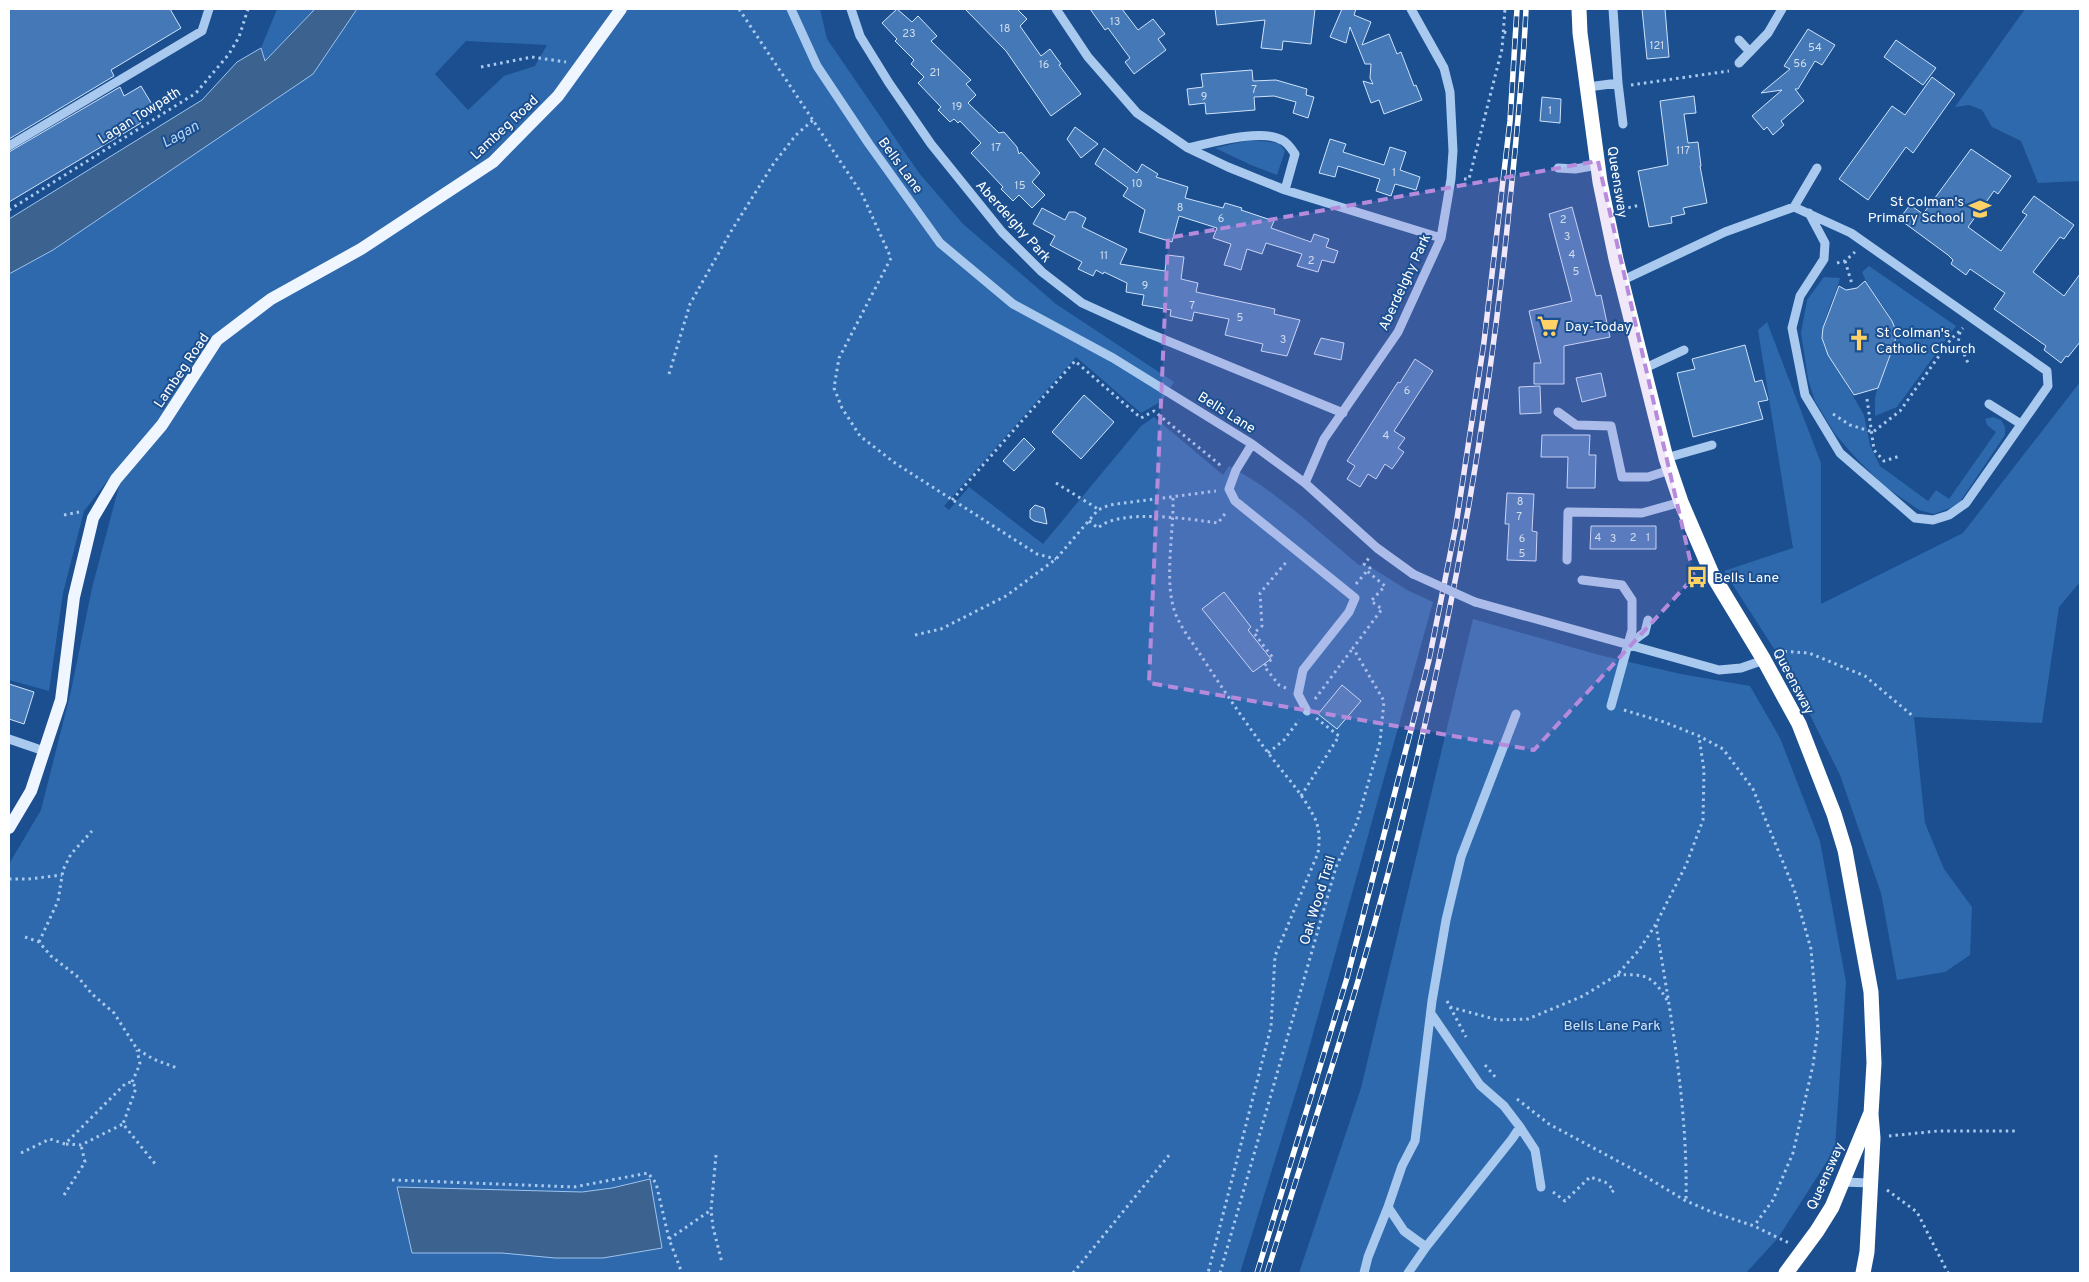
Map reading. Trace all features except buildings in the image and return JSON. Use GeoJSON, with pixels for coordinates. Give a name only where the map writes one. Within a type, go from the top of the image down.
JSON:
{"type":"FeatureCollection","features":[{"type":"Feature","properties":{"kind":"highway","name":"Queensway"},"geometry":{"type":"LineString","coordinates":[[1579,9],[1598,165],[1621,281],[1668,464],[1681,502],[1712,574],[1761,655],[1799,724],[1834,814],[1845,850],[1871,992],[1874,1063],[1871,1114],[1873,1138],[1867,1252],[1863,1273]]}},
{"type":"Feature","properties":{"kind":"highway","name":"Queensway"},"geometry":{"type":"LineString","coordinates":[[1786,1273],[1832,1207],[1860,1136],[1871,1114]]}},
{"type":"Feature","properties":{"kind":"main road","name":"Lambeg Road"},"geometry":{"type":"LineString","coordinates":[[9,828],[31,791],[61,700],[74,597],[93,518],[116,479],[162,424],[217,340],[271,299],[361,249],[493,162],[558,96],[620,9]]}},
{"type":"Feature","properties":{"kind":"street"},"geometry":{"type":"LineString","coordinates":[[9,146],[202,31],[209,9]]}},
{"type":"Feature","properties":{"kind":"street","name":"Bells Lane"},"geometry":{"type":"LineString","coordinates":[[791,9],[817,66],[869,144],[940,243],[1013,304],[1114,358],[1252,444],[1308,486],[1377,548],[1413,574],[1475,602],[1719,670],[1741,668],[1761,655]]}},
{"type":"Feature","properties":{"kind":"street","name":"Aberdelghy Park"},"geometry":{"type":"LineString","coordinates":[[852,9],[860,36],[889,83],[931,144],[1002,232],[1042,272],[1082,303],[1148,333],[1343,413]]}},
{"type":"Feature","properties":{"kind":"street"},"geometry":{"type":"LineString","coordinates":[[1056,9],[1088,58],[1137,114],[1188,148],[1228,168],[1285,190],[1441,238]]}},
{"type":"Feature","properties":{"kind":"street","name":"Aberdelghy Park"},"geometry":{"type":"LineString","coordinates":[[1308,486],[1324,439],[1398,332],[1441,238],[1451,179],[1452,151],[1448,84],[1444,68],[1411,9]]}},
{"type":"Feature","properties":{"kind":"street"},"geometry":{"type":"LineString","coordinates":[[1613,9],[1623,124]]}},
{"type":"Feature","properties":{"kind":"street"},"geometry":{"type":"LineString","coordinates":[[1739,63],[1768,33],[1782,9]]}},
{"type":"Feature","properties":{"kind":"street"},"geometry":{"type":"LineString","coordinates":[[1739,40],[1750,52]]}},
{"type":"Feature","properties":{"kind":"street"},"geometry":{"type":"LineString","coordinates":[[1588,87],[1618,83]]}},
{"type":"Feature","properties":{"kind":"street"},"geometry":{"type":"LineString","coordinates":[[1188,148],[1250,135],[1280,138],[1296,154],[1285,190]]}},
{"type":"Feature","properties":{"kind":"street"},"geometry":{"type":"LineString","coordinates":[[1558,168],[1575,169],[1598,165]]}},
{"type":"Feature","properties":{"kind":"street"},"geometry":{"type":"LineString","coordinates":[[1621,281],[1725,232],[1794,207],[1816,168]]}},
{"type":"Feature","properties":{"kind":"street"},"geometry":{"type":"LineString","coordinates":[[1794,207],[1809,213],[1851,233],[2047,371],[2048,386],[1966,503],[1949,516],[1933,520],[1915,518],[1840,453],[1805,395],[1792,328],[1800,296],[1824,259],[1825,243],[1809,213]]}},
{"type":"Feature","properties":{"kind":"street"},"geometry":{"type":"LineString","coordinates":[[1643,369],[1684,350]]}},
{"type":"Feature","properties":{"kind":"street"},"geometry":{"type":"LineString","coordinates":[[1989,404],[2021,424]]}},
{"type":"Feature","properties":{"kind":"street"},"geometry":{"type":"LineString","coordinates":[[1558,412],[1576,426],[1611,426],[1622,477],[1648,477],[1668,464],[1712,445]]}},
{"type":"Feature","properties":{"kind":"street"},"geometry":{"type":"LineString","coordinates":[[1252,444],[1230,485],[1235,500],[1354,598],[1349,612],[1303,670],[1298,694],[1307,711]]}},
{"type":"Feature","properties":{"kind":"street"},"geometry":{"type":"LineString","coordinates":[[1567,560],[1568,512],[1642,513],[1681,502]]}},
{"type":"Feature","properties":{"kind":"street"},"geometry":{"type":"LineString","coordinates":[[1582,580],[1622,585],[1632,600],[1632,630],[1612,706]]}},
{"type":"Feature","properties":{"kind":"street"},"geometry":{"type":"LineString","coordinates":[[1629,644],[1645,632],[1648,620]]}},
{"type":"Feature","properties":{"kind":"street"},"geometry":{"type":"LineString","coordinates":[[1364,1273],[1368,1257],[1402,1166],[1415,1141],[1436,979],[1446,920],[1461,857],[1516,714]]}},
{"type":"Feature","properties":{"kind":"street"},"geometry":{"type":"LineString","coordinates":[[9,739],[44,752]]}},
{"type":"Feature","properties":{"kind":"street"},"geometry":{"type":"LineString","coordinates":[[1432,1015],[1480,1085],[1504,1106],[1520,1126],[1535,1150],[1541,1187]]}},
{"type":"Feature","properties":{"kind":"street"},"geometry":{"type":"LineString","coordinates":[[1408,1273],[1426,1247],[1512,1139],[1520,1126]]}},
{"type":"Feature","properties":{"kind":"street"},"geometry":{"type":"LineString","coordinates":[[1843,1182],[1870,1183]]}},
{"type":"Feature","properties":{"kind":"street"},"geometry":{"type":"LineString","coordinates":[[1388,1207],[1404,1231],[1426,1247]]}},
{"type":"Feature","properties":{"kind":"path","name":"Lagan Towpath"},"geometry":{"type":"LineString","coordinates":[[9,210],[196,93],[229,54],[239,37],[248,9]]}},
{"type":"Feature","properties":{"kind":"path"},"geometry":{"type":"LineString","coordinates":[[739,9],[862,194],[892,258],[839,358],[834,388],[842,408],[860,436],[895,463],[1037,554],[1056,559]]}},
{"type":"Feature","properties":{"kind":"path"},"geometry":{"type":"LineString","coordinates":[[1451,179],[1469,179],[1502,48],[1505,9]]}},
{"type":"Feature","properties":{"kind":"path"},"geometry":{"type":"LineString","coordinates":[[1504,32],[1509,34]]}},
{"type":"Feature","properties":{"kind":"path"},"geometry":{"type":"LineString","coordinates":[[481,68],[532,57],[581,64]]}},
{"type":"Feature","properties":{"kind":"path"},"geometry":{"type":"LineString","coordinates":[[1618,83],[1631,85],[1728,72],[1739,63]]}},
{"type":"Feature","properties":{"kind":"path"},"geometry":{"type":"LineString","coordinates":[[669,374],[690,304],[774,163],[796,135],[813,120]]}},
{"type":"Feature","properties":{"kind":"path"},"geometry":{"type":"LineString","coordinates":[[1819,267],[1845,261],[1866,243]]}},
{"type":"Feature","properties":{"kind":"path"},"geometry":{"type":"LineString","coordinates":[[1845,261],[1852,284]]}},
{"type":"Feature","properties":{"kind":"path"},"geometry":{"type":"LineString","coordinates":[[1873,432],[1900,411],[1951,339],[1960,332],[1970,317]]}},
{"type":"Feature","properties":{"kind":"path"},"geometry":{"type":"LineString","coordinates":[[1960,332],[1957,349],[1964,354],[1968,363]]}},
{"type":"Feature","properties":{"kind":"path"},"geometry":{"type":"LineString","coordinates":[[915,635],[941,629],[1006,596],[1056,559],[1098,510],[1109,505],[1173,498],[1230,485],[1223,476],[1219,464],[1154,411],[1141,418],[1075,361],[952,500]]}},
{"type":"Feature","properties":{"kind":"path"},"geometry":{"type":"LineString","coordinates":[[1867,399],[1874,450],[1884,461],[1900,456]]}},
{"type":"Feature","properties":{"kind":"path"},"geometry":{"type":"LineString","coordinates":[[1813,407],[1821,406],[1850,425],[1873,432]]}},
{"type":"Feature","properties":{"kind":"path"},"geometry":{"type":"LineString","coordinates":[[1056,483],[1098,510]]}},
{"type":"Feature","properties":{"kind":"path"},"geometry":{"type":"LineString","coordinates":[[1173,498],[1174,517],[1170,586],[1172,603],[1177,618],[1268,753],[1313,814],[1320,835],[1318,853],[1275,956],[1271,1027],[1208,1273]]}},
{"type":"Feature","properties":{"kind":"path"},"geometry":{"type":"LineString","coordinates":[[1089,521],[1098,528],[1105,521],[1116,518],[1174,517],[1218,523],[1235,500]]}},
{"type":"Feature","properties":{"kind":"path"},"geometry":{"type":"LineString","coordinates":[[1297,551],[1260,593],[1262,626],[1254,632],[1273,658],[1264,666],[1279,685],[1298,694]]}},
{"type":"Feature","properties":{"kind":"path"},"geometry":{"type":"LineString","coordinates":[[1268,753],[1284,740],[1307,711],[1382,609],[1371,601],[1385,586],[1367,571],[1370,568],[1367,566]]}},
{"type":"Feature","properties":{"kind":"path","name":"Oak Wood Trail"},"geometry":{"type":"LineString","coordinates":[[1220,1273],[1336,867],[1358,822],[1380,742],[1384,701],[1353,648]]}},
{"type":"Feature","properties":{"kind":"path"},"geometry":{"type":"LineString","coordinates":[[1761,655],[1808,653],[1865,676],[1914,717]]}},
{"type":"Feature","properties":{"kind":"path"},"geometry":{"type":"LineString","coordinates":[[1612,706],[1664,722],[1699,736],[1723,750],[1753,789],[1794,889],[1811,949],[1818,1029],[1813,1065],[1793,1153],[1773,1200],[1754,1226]]}},
{"type":"Feature","properties":{"kind":"path"},"geometry":{"type":"LineString","coordinates":[[1301,796],[1339,736],[1307,711]]}},
{"type":"Feature","properties":{"kind":"path"},"geometry":{"type":"LineString","coordinates":[[1450,1007],[1498,1020],[1528,1019],[1583,996],[1617,975],[1639,950],[1656,924],[1686,865],[1703,820],[1704,770],[1699,736]]}},
{"type":"Feature","properties":{"kind":"path"},"geometry":{"type":"LineString","coordinates":[[39,942],[58,901],[62,875],[71,854],[92,831]]}},
{"type":"Feature","properties":{"kind":"path"},"geometry":{"type":"LineString","coordinates":[[9,878],[28,879],[62,875]]}},
{"type":"Feature","properties":{"kind":"path"},"geometry":{"type":"LineString","coordinates":[[1656,924],[1669,1002],[1687,1161],[1686,1201]]}},
{"type":"Feature","properties":{"kind":"path"},"geometry":{"type":"LineString","coordinates":[[24,938],[39,942],[51,956],[78,977],[92,994],[114,1013],[137,1049],[140,1064],[132,1082]]}},
{"type":"Feature","properties":{"kind":"path"},"geometry":{"type":"LineString","coordinates":[[1617,975],[1640,974],[1657,983],[1669,1002]]}},
{"type":"Feature","properties":{"kind":"path"},"geometry":{"type":"LineString","coordinates":[[1436,979],[1468,1041]]}},
{"type":"Feature","properties":{"kind":"path"},"geometry":{"type":"LineString","coordinates":[[137,1049],[153,1059],[177,1068]]}},
{"type":"Feature","properties":{"kind":"path"},"geometry":{"type":"LineString","coordinates":[[1483,1063],[1499,1082]]}},
{"type":"Feature","properties":{"kind":"path"},"geometry":{"type":"LineString","coordinates":[[21,1153],[50,1139],[65,1144],[82,1145],[123,1124],[136,1088],[132,1082]]}},
{"type":"Feature","properties":{"kind":"path"},"geometry":{"type":"LineString","coordinates":[[65,1144],[126,1083],[132,1082]]}},
{"type":"Feature","properties":{"kind":"path"},"geometry":{"type":"LineString","coordinates":[[1512,1095],[1549,1124],[1631,1168],[1686,1201],[1754,1226],[1803,1250]]}},
{"type":"Feature","properties":{"kind":"path"},"geometry":{"type":"LineString","coordinates":[[123,1124],[156,1165]]}},
{"type":"Feature","properties":{"kind":"path"},"geometry":{"type":"LineString","coordinates":[[1873,1138],[1938,1131],[2018,1131]]}},
{"type":"Feature","properties":{"kind":"path"},"geometry":{"type":"LineString","coordinates":[[64,1195],[85,1162],[82,1145]]}},
{"type":"Feature","properties":{"kind":"path"},"geometry":{"type":"LineString","coordinates":[[1073,1273],[1170,1154]]}},
{"type":"Feature","properties":{"kind":"path"},"geometry":{"type":"LineString","coordinates":[[716,1155],[711,1210],[722,1263]]}},
{"type":"Feature","properties":{"kind":"path"},"geometry":{"type":"LineString","coordinates":[[392,1180],[574,1188],[648,1174],[656,1183],[669,1239],[682,1273]]}},
{"type":"Feature","properties":{"kind":"path"},"geometry":{"type":"LineString","coordinates":[[1564,1201],[1590,1177],[1605,1182],[1614,1190],[1610,1194]]}},
{"type":"Feature","properties":{"kind":"path"},"geometry":{"type":"LineString","coordinates":[[1870,1183],[1878,1184],[1917,1212],[1948,1273]]}},
{"type":"Feature","properties":{"kind":"path"},"geometry":{"type":"LineString","coordinates":[[669,1239],[711,1210]]}},
{"type":"Feature","properties":{"kind":"highlighted area"},"geometry":{"type":"Polygon","coordinates":[[[1598,161],[1694,577],[1534,750],[1149,683],[1168,238],[1598,161]]]}},
{"type":"Feature","properties":{"kind":"green space"},"geometry":{"type":"Polygon","coordinates":[[[277,9],[315,9],[264,62],[261,48],[277,9]]]}},
{"type":"Feature","properties":{"kind":"green space"},"geometry":{"type":"Polygon","coordinates":[[[357,9],[820,9],[827,39],[919,173],[963,224],[1056,304],[1174,382],[1162,401],[1141,413],[1076,357],[944,506],[949,510],[969,487],[1043,544],[1141,426],[1154,417],[1223,475],[1229,466],[1246,476],[1296,512],[1359,565],[1369,566],[1407,590],[1433,602],[1304,1066],[1240,1273],[9,1273],[9,864],[41,810],[71,691],[92,588],[119,486],[108,480],[84,511],[63,593],[49,691],[9,680],[9,274],[53,250],[313,74],[357,9]],[[466,41],[435,74],[468,110],[504,76],[535,66],[547,45],[466,41]]]}},
{"type":"Feature","properties":{"kind":"green space"},"geometry":{"type":"Polygon","coordinates":[[[2025,9],[2080,9],[2080,181],[2038,183],[2021,141],[1992,127],[1982,110],[1969,105],[1955,107],[2025,9]]]}},
{"type":"Feature","properties":{"kind":"green space"},"geometry":{"type":"Polygon","coordinates":[[[1250,140],[1279,143],[1285,151],[1277,175],[1215,148],[1250,140]]]}},
{"type":"Feature","properties":{"kind":"green space"},"geometry":{"type":"Polygon","coordinates":[[[1869,266],[1956,326],[1897,407],[1875,416],[1876,393],[1893,350],[1896,335],[1892,320],[1862,272],[1869,266]]]}},
{"type":"Feature","properties":{"kind":"green space"},"geometry":{"type":"Polygon","coordinates":[[[1824,277],[1840,278],[1825,320],[1823,329],[1824,346],[1864,415],[1870,445],[1880,466],[1928,501],[1936,490],[1949,499],[1996,432],[1987,425],[1985,419],[1993,417],[2001,420],[2005,427],[2005,435],[1960,502],[1950,508],[1934,514],[1919,510],[1884,486],[1835,434],[1815,401],[1808,379],[1801,333],[1807,300],[1824,277]]]}},
{"type":"Feature","properties":{"kind":"green space"},"geometry":{"type":"Polygon","coordinates":[[[1767,322],[1821,463],[1821,604],[1963,533],[2080,382],[2080,582],[2059,607],[2042,723],[1914,717],[1925,823],[1944,869],[1972,907],[1970,955],[1945,972],[1897,980],[1881,893],[1840,775],[1787,669],[1724,571],[1793,548],[1758,330],[1767,322]]]}},
{"type":"Feature","properties":{"kind":"green space","name":"Bells Lane Park"},"geometry":{"type":"Polygon","coordinates":[[[1473,619],[1599,655],[1681,674],[1750,686],[1780,738],[1820,841],[1846,982],[1835,1149],[1778,1238],[1746,1273],[1299,1273],[1361,1088],[1473,619]]]}},
{"type":"Feature","properties":{"kind":"water","name":"Lagan"},"geometry":{"type":"Polygon","coordinates":[[[315,9],[357,9],[313,74],[53,250],[9,274],[9,219],[202,100],[237,62],[261,48],[265,61],[315,9]]]}},
{"type":"Feature","properties":{"kind":"water"},"geometry":{"type":"Polygon","coordinates":[[[650,1179],[662,1248],[603,1258],[555,1258],[502,1253],[412,1253],[397,1187],[582,1192],[612,1188],[650,1179]]]}},
{"type":"Feature","properties":{"kind":"railway"},"geometry":{"type":"LineString","coordinates":[[1257,1273],[1347,978],[1429,660],[1456,525],[1484,342],[1510,121],[1517,9]]}},
{"type":"Feature","properties":{"kind":"railway"},"geometry":{"type":"LineString","coordinates":[[1267,1273],[1347,1018],[1385,886],[1409,791],[1452,599],[1485,405],[1498,307],[1517,135],[1526,9]]}},
{"type":"Feature","properties":{"kind":"place","name":"St Colman's Primary School"},"geometry":{"type":"Point","coordinates":[1980,209]}},
{"type":"Feature","properties":{"kind":"place","name":"Day-Today"},"geometry":{"type":"Point","coordinates":[1548,326]}},
{"type":"Feature","properties":{"kind":"place","name":"St Colman's Catholic Church"},"geometry":{"type":"Point","coordinates":[1859,340]}},
{"type":"Feature","properties":{"kind":"place","name":"Bells Lane"},"geometry":{"type":"Point","coordinates":[1697,577]}}]}
